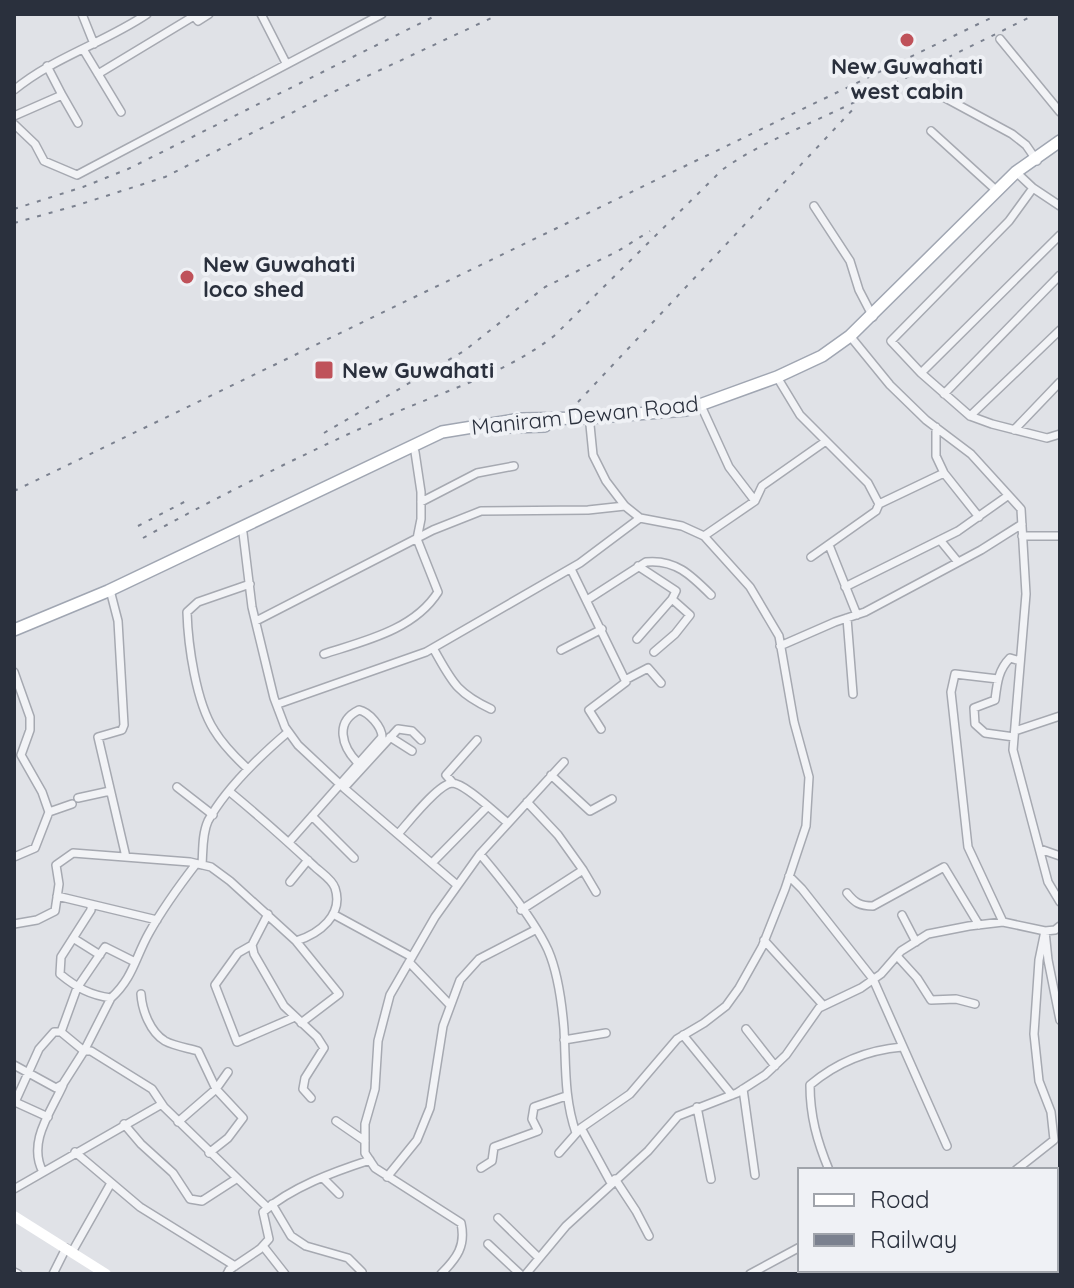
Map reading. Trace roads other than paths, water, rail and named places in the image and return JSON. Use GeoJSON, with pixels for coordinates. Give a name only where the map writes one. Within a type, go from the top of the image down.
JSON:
{"type":"FeatureCollection","features":[{"type":"Feature","properties":{"kind":"main road","name":"Maniram Dewan Road"},"geometry":{"type":"LineString","coordinates":[[873,317],[997,191],[1060,141]]}},
{"type":"Feature","properties":{"kind":"main road","name":"Maniram Dewan Road"},"geometry":{"type":"LineString","coordinates":[[1037,161],[1060,148]]}},
{"type":"Feature","properties":{"kind":"main road","name":"Maniram Dewan Road"},"geometry":{"type":"LineString","coordinates":[[242,530],[445,437],[482,429],[590,425],[703,410],[825,360],[1018,175]]}},
{"type":"Feature","properties":{"kind":"main road","name":"Maniram Dewan Road"},"geometry":{"type":"LineString","coordinates":[[14,633],[110,593],[442,432],[521,419],[587,418],[686,410],[779,380]]}},
{"type":"Feature","properties":{"kind":"street"},"geometry":{"type":"LineString","coordinates":[[82,14],[94,44]]}},
{"type":"Feature","properties":{"kind":"street"},"geometry":{"type":"LineString","coordinates":[[127,14],[132,24]]}},
{"type":"Feature","properties":{"kind":"street"},"geometry":{"type":"LineString","coordinates":[[14,90],[47,66],[147,14]]}},
{"type":"Feature","properties":{"kind":"street"},"geometry":{"type":"LineString","coordinates":[[98,74],[194,16],[198,21],[209,14]]}},
{"type":"Feature","properties":{"kind":"street"},"geometry":{"type":"LineString","coordinates":[[261,14],[286,63]]}},
{"type":"Feature","properties":{"kind":"street"},"geometry":{"type":"LineString","coordinates":[[14,124],[35,144],[44,161],[77,175],[371,16],[382,14]]}},
{"type":"Feature","properties":{"kind":"street"},"geometry":{"type":"LineString","coordinates":[[1000,39],[1060,112]]}},
{"type":"Feature","properties":{"kind":"street"},"geometry":{"type":"LineString","coordinates":[[83,49],[121,112]]}},
{"type":"Feature","properties":{"kind":"street"},"geometry":{"type":"LineString","coordinates":[[47,66],[78,123]]}},
{"type":"Feature","properties":{"kind":"street"},"geometry":{"type":"LineString","coordinates":[[938,94],[1012,134],[1026,145],[1037,161]]}},
{"type":"Feature","properties":{"kind":"street"},"geometry":{"type":"LineString","coordinates":[[14,116],[62,95]]}},
{"type":"Feature","properties":{"kind":"street"},"geometry":{"type":"LineString","coordinates":[[931,131],[997,191]]}},
{"type":"Feature","properties":{"kind":"street"},"geometry":{"type":"LineString","coordinates":[[1018,175],[1060,206]]}},
{"type":"Feature","properties":{"kind":"street"},"geometry":{"type":"LineString","coordinates":[[1033,188],[1009,221],[891,341],[921,373],[970,416],[1047,438],[1060,434]]}},
{"type":"Feature","properties":{"kind":"street"},"geometry":{"type":"LineString","coordinates":[[814,206],[850,261],[859,290],[873,317]]}},
{"type":"Feature","properties":{"kind":"street"},"geometry":{"type":"LineString","coordinates":[[921,373],[1060,235]]}},
{"type":"Feature","properties":{"kind":"street"},"geometry":{"type":"LineString","coordinates":[[944,394],[1060,275]]}},
{"type":"Feature","properties":{"kind":"street"},"geometry":{"type":"LineString","coordinates":[[970,416],[1060,330]]}},
{"type":"Feature","properties":{"kind":"street"},"geometry":{"type":"LineString","coordinates":[[851,338],[890,385],[971,454],[1021,509],[1026,594],[1013,750],[1048,882],[1060,902]]}},
{"type":"Feature","properties":{"kind":"street"},"geometry":{"type":"LineString","coordinates":[[779,380],[800,415],[868,483],[879,504]]}},
{"type":"Feature","properties":{"kind":"street"},"geometry":{"type":"LineString","coordinates":[[1014,430],[1060,382]]}},
{"type":"Feature","properties":{"kind":"street"},"geometry":{"type":"LineString","coordinates":[[703,410],[729,467],[755,501]]}},
{"type":"Feature","properties":{"kind":"street"},"geometry":{"type":"LineString","coordinates":[[559,1153],[578,1130],[630,1094],[677,1039],[726,1006],[764,940],[789,876],[806,826],[809,777],[794,722],[779,636],[750,587],[704,536],[682,526],[640,518],[625,506],[606,481],[593,455],[590,425]]}},
{"type":"Feature","properties":{"kind":"street"},"geometry":{"type":"LineString","coordinates":[[936,427],[936,456],[944,473],[979,517]]}},
{"type":"Feature","properties":{"kind":"street"},"geometry":{"type":"LineString","coordinates":[[704,536],[755,501],[762,486],[826,441]]}},
{"type":"Feature","properties":{"kind":"street"},"geometry":{"type":"LineString","coordinates":[[324,654],[368,640],[410,621],[430,605],[438,592],[417,539],[421,502],[415,452]]}},
{"type":"Feature","properties":{"kind":"street"},"geometry":{"type":"LineString","coordinates":[[421,502],[477,473],[514,466]]}},
{"type":"Feature","properties":{"kind":"street"},"geometry":{"type":"LineString","coordinates":[[811,557],[876,511],[879,504],[944,473]]}},
{"type":"Feature","properties":{"kind":"street"},"geometry":{"type":"LineString","coordinates":[[845,587],[940,540],[1006,497]]}},
{"type":"Feature","properties":{"kind":"street"},"geometry":{"type":"LineString","coordinates":[[256,621],[417,539],[481,511],[588,510],[625,506]]}},
{"type":"Feature","properties":{"kind":"street"},"geometry":{"type":"LineString","coordinates":[[278,704],[433,648],[571,569],[640,518]]}},
{"type":"Feature","properties":{"kind":"street"},"geometry":{"type":"LineString","coordinates":[[780,646],[857,615],[1022,524]]}},
{"type":"Feature","properties":{"kind":"street"},"geometry":{"type":"LineString","coordinates":[[242,530],[256,621],[288,732],[342,786],[457,885]]}},
{"type":"Feature","properties":{"kind":"street"},"geometry":{"type":"LineString","coordinates":[[1022,536],[1060,536]]}},
{"type":"Feature","properties":{"kind":"street"},"geometry":{"type":"LineString","coordinates":[[940,540],[958,562]]}},
{"type":"Feature","properties":{"kind":"street"},"geometry":{"type":"LineString","coordinates":[[829,545],[857,615]]}},
{"type":"Feature","properties":{"kind":"street"},"geometry":{"type":"LineString","coordinates":[[587,600],[638,566],[657,561],[675,565],[711,595]]}},
{"type":"Feature","properties":{"kind":"street"},"geometry":{"type":"LineString","coordinates":[[637,639],[676,594],[674,588],[638,566]]}},
{"type":"Feature","properties":{"kind":"street"},"geometry":{"type":"LineString","coordinates":[[571,569],[625,680]]}},
{"type":"Feature","properties":{"kind":"street"},"geometry":{"type":"LineString","coordinates":[[248,769],[226,748],[211,727],[199,691],[187,612],[198,602],[250,584]]}},
{"type":"Feature","properties":{"kind":"street"},"geometry":{"type":"LineString","coordinates":[[110,593],[118,621],[124,725],[122,730],[98,737],[126,857]]}},
{"type":"Feature","properties":{"kind":"street"},"geometry":{"type":"LineString","coordinates":[[654,652],[675,634],[690,615],[672,599]]}},
{"type":"Feature","properties":{"kind":"street"},"geometry":{"type":"LineString","coordinates":[[847,618],[853,694]]}},
{"type":"Feature","properties":{"kind":"street"},"geometry":{"type":"LineString","coordinates":[[561,650],[602,629]]}},
{"type":"Feature","properties":{"kind":"street"},"geometry":{"type":"LineString","coordinates":[[433,648],[456,688],[491,709]]}},
{"type":"Feature","properties":{"kind":"street"},"geometry":{"type":"LineString","coordinates":[[1020,661],[1010,658],[1003,665],[995,700],[974,708],[975,724],[985,733],[1015,734],[1060,716]]}},
{"type":"Feature","properties":{"kind":"street"},"geometry":{"type":"LineString","coordinates":[[601,729],[589,710],[625,680],[648,668],[661,683]]}},
{"type":"Feature","properties":{"kind":"street"},"geometry":{"type":"LineString","coordinates":[[14,672],[30,717],[30,730],[21,755],[42,792],[49,812],[35,848],[14,857]]}},
{"type":"Feature","properties":{"kind":"street"},"geometry":{"type":"LineString","coordinates":[[998,679],[955,674],[951,692],[968,847],[1003,922]]}},
{"type":"Feature","properties":{"kind":"street"},"geometry":{"type":"LineString","coordinates":[[342,786],[382,733],[365,711],[359,710],[350,715],[343,728],[347,752],[358,763]]}},
{"type":"Feature","properties":{"kind":"street"},"geometry":{"type":"LineString","coordinates":[[290,841],[398,729],[412,731],[421,740]]}},
{"type":"Feature","properties":{"kind":"street"},"geometry":{"type":"LineString","coordinates":[[43,1172],[38,1163],[36,1143],[63,1084],[111,998],[133,971],[173,893],[199,864],[204,832],[213,815],[248,769],[288,732]]}},
{"type":"Feature","properties":{"kind":"street"},"geometry":{"type":"LineString","coordinates":[[390,737],[412,751]]}},
{"type":"Feature","properties":{"kind":"street"},"geometry":{"type":"LineString","coordinates":[[477,740],[446,775],[508,823]]}},
{"type":"Feature","properties":{"kind":"street"},"geometry":{"type":"LineString","coordinates":[[441,1274],[459,1256],[463,1238],[461,1223],[432,1202],[387,1177],[375,1168],[365,1153],[365,1124],[375,1089],[378,1041],[390,995],[435,917],[480,854],[564,762]]}},
{"type":"Feature","properties":{"kind":"street"},"geometry":{"type":"LineString","coordinates":[[551,775],[590,811],[612,799]]}},
{"type":"Feature","properties":{"kind":"street"},"geometry":{"type":"LineString","coordinates":[[398,834],[442,786],[453,783]]}},
{"type":"Feature","properties":{"kind":"street"},"geometry":{"type":"LineString","coordinates":[[177,787],[213,815]]}},
{"type":"Feature","properties":{"kind":"street"},"geometry":{"type":"LineString","coordinates":[[49,812],[110,791]]}},
{"type":"Feature","properties":{"kind":"street"},"geometry":{"type":"LineString","coordinates":[[230,792],[290,841],[335,885],[337,904],[329,921],[309,937],[296,941]]}},
{"type":"Feature","properties":{"kind":"street"},"geometry":{"type":"LineString","coordinates":[[527,802],[558,835],[596,892]]}},
{"type":"Feature","properties":{"kind":"street"},"geometry":{"type":"LineString","coordinates":[[432,863],[487,807]]}},
{"type":"Feature","properties":{"kind":"street"},"geometry":{"type":"LineString","coordinates":[[312,816],[354,858]]}},
{"type":"Feature","properties":{"kind":"street"},"geometry":{"type":"LineString","coordinates":[[1040,849],[1060,856]]}},
{"type":"Feature","properties":{"kind":"street"},"geometry":{"type":"LineString","coordinates":[[14,924],[37,920],[55,911],[59,884],[56,865],[73,853],[211,867],[268,914],[296,941],[339,994],[298,1020],[237,1042],[215,985],[238,953],[252,945],[268,914]]}},
{"type":"Feature","properties":{"kind":"street"},"geometry":{"type":"LineString","coordinates":[[480,854],[503,881],[548,951],[557,984],[564,1040],[566,1096],[578,1130],[636,1211],[649,1236]]}},
{"type":"Feature","properties":{"kind":"street"},"geometry":{"type":"LineString","coordinates":[[290,882],[308,860]]}},
{"type":"Feature","properties":{"kind":"street"},"geometry":{"type":"LineString","coordinates":[[847,893],[855,903],[873,906],[944,867],[979,925]]}},
{"type":"Feature","properties":{"kind":"street"},"geometry":{"type":"LineString","coordinates":[[521,910],[583,870]]}},
{"type":"Feature","properties":{"kind":"street"},"geometry":{"type":"LineString","coordinates":[[789,876],[873,979],[947,1146]]}},
{"type":"Feature","properties":{"kind":"street"},"geometry":{"type":"LineString","coordinates":[[57,896],[157,920]]}},
{"type":"Feature","properties":{"kind":"street"},"geometry":{"type":"LineString","coordinates":[[91,905],[91,910],[61,957],[60,974],[77,988],[111,998]]}},
{"type":"Feature","properties":{"kind":"street"},"geometry":{"type":"LineString","coordinates":[[333,914],[410,960],[450,1005]]}},
{"type":"Feature","properties":{"kind":"street"},"geometry":{"type":"LineString","coordinates":[[902,915],[916,942]]}},
{"type":"Feature","properties":{"kind":"street"},"geometry":{"type":"LineString","coordinates":[[488,1244],[523,1274],[566,1226],[648,1151],[678,1116],[732,1095],[775,1066],[823,1005],[861,988],[928,934],[1003,922],[1045,931],[1060,926]]}},
{"type":"Feature","properties":{"kind":"street"},"geometry":{"type":"LineString","coordinates":[[387,1177],[417,1140],[430,1108],[443,1026],[460,980],[479,959],[535,930]]}},
{"type":"Feature","properties":{"kind":"street"},"geometry":{"type":"LineString","coordinates":[[1045,931],[1060,1020]]}},
{"type":"Feature","properties":{"kind":"street"},"geometry":{"type":"LineString","coordinates":[[1019,1168],[1054,1140],[1051,1112],[1039,1081],[1034,1034],[1039,960],[1045,931]]}},
{"type":"Feature","properties":{"kind":"street"},"geometry":{"type":"LineString","coordinates":[[73,938],[100,955]]}},
{"type":"Feature","properties":{"kind":"street"},"geometry":{"type":"LineString","coordinates":[[764,940],[823,1005]]}},
{"type":"Feature","properties":{"kind":"street"},"geometry":{"type":"LineString","coordinates":[[252,945],[254,954],[284,1006],[317,1037],[324,1048],[305,1078],[303,1089],[311,1098]]}},
{"type":"Feature","properties":{"kind":"street"},"geometry":{"type":"LineString","coordinates":[[61,1032],[77,988],[105,947],[135,962]]}},
{"type":"Feature","properties":{"kind":"street"},"geometry":{"type":"LineString","coordinates":[[897,956],[931,1000],[956,999],[975,1004]]}},
{"type":"Feature","properties":{"kind":"street"},"geometry":{"type":"LineString","coordinates":[[141,994],[142,1008],[153,1028],[164,1041],[198,1051],[216,1089],[243,1118],[228,1138],[209,1153]]}},
{"type":"Feature","properties":{"kind":"street"},"geometry":{"type":"LineString","coordinates":[[746,1029],[775,1066]]}},
{"type":"Feature","properties":{"kind":"street"},"geometry":{"type":"LineString","coordinates":[[48,1117],[15,1102],[39,1049],[54,1032],[61,1032],[84,1051],[91,1051],[152,1089],[178,1122],[209,1153],[270,1206],[291,1236],[306,1246],[348,1258],[362,1272]]}},
{"type":"Feature","properties":{"kind":"street"},"geometry":{"type":"LineString","coordinates":[[564,1040],[606,1033]]}},
{"type":"Feature","properties":{"kind":"street"},"geometry":{"type":"LineString","coordinates":[[683,1035],[732,1095]]}},
{"type":"Feature","properties":{"kind":"street"},"geometry":{"type":"LineString","coordinates":[[828,1168],[817,1142],[810,1109],[810,1085],[852,1059],[878,1049],[902,1047]]}},
{"type":"Feature","properties":{"kind":"street"},"geometry":{"type":"LineString","coordinates":[[14,1065],[56,1088],[63,1084]]}},
{"type":"Feature","properties":{"kind":"street"},"geometry":{"type":"LineString","coordinates":[[178,1122],[216,1089],[228,1072]]}},
{"type":"Feature","properties":{"kind":"street"},"geometry":{"type":"LineString","coordinates":[[743,1089],[755,1175]]}},
{"type":"Feature","properties":{"kind":"street"},"geometry":{"type":"LineString","coordinates":[[481,1168],[492,1161],[494,1147],[538,1131],[532,1119],[534,1107],[566,1096]]}},
{"type":"Feature","properties":{"kind":"street"},"geometry":{"type":"LineString","coordinates":[[14,1189],[162,1104]]}},
{"type":"Feature","properties":{"kind":"street"},"geometry":{"type":"LineString","coordinates":[[697,1107],[711,1179]]}},
{"type":"Feature","properties":{"kind":"street"},"geometry":{"type":"LineString","coordinates":[[336,1121],[365,1141]]}},
{"type":"Feature","properties":{"kind":"street"},"geometry":{"type":"LineString","coordinates":[[124,1124],[173,1173],[190,1199],[202,1201],[236,1179]]}},
{"type":"Feature","properties":{"kind":"street"},"geometry":{"type":"LineString","coordinates":[[75,1152],[152,1215],[235,1266]]}},
{"type":"Feature","properties":{"kind":"street"},"geometry":{"type":"LineString","coordinates":[[227,1274],[269,1239],[263,1212],[270,1206],[323,1178],[370,1160]]}},
{"type":"Feature","properties":{"kind":"street"},"geometry":{"type":"LineString","coordinates":[[323,1178],[339,1194]]}},
{"type":"Feature","properties":{"kind":"street"},"geometry":{"type":"LineString","coordinates":[[53,1274],[111,1183]]}},
{"type":"Feature","properties":{"kind":"street"},"geometry":{"type":"LineString","coordinates":[[14,1216],[106,1274]]}},
{"type":"Feature","properties":{"kind":"street"},"geometry":{"type":"LineString","coordinates":[[498,1218],[539,1258]]}},
{"type":"Feature","properties":{"kind":"street"},"geometry":{"type":"LineString","coordinates":[[263,1246],[285,1274]]}},
{"type":"Feature","properties":{"kind":"street"},"geometry":{"type":"LineString","coordinates":[[750,1274],[798,1248]]}},
{"type":"Feature","properties":{"kind":"railway"},"geometry":{"type":"LineString","coordinates":[[14,209],[128,169],[439,14]]}},
{"type":"Feature","properties":{"kind":"railway"},"geometry":{"type":"LineString","coordinates":[[14,223],[165,177],[331,93],[500,14]]}},
{"type":"Feature","properties":{"kind":"railway"},"geometry":{"type":"LineString","coordinates":[[14,491],[999,14]]}},
{"type":"Feature","properties":{"kind":"railway"},"geometry":{"type":"LineString","coordinates":[[143,538],[327,444],[516,361],[554,336],[722,170],[772,141],[1036,14]]}},
{"type":"Feature","properties":{"kind":"railway"},"geometry":{"type":"LineString","coordinates":[[578,402],[857,105]]}},
{"type":"Feature","properties":{"kind":"railway"},"geometry":{"type":"LineString","coordinates":[[324,433],[464,351],[545,287],[618,251],[650,231]]}},
{"type":"Feature","properties":{"kind":"railway"},"geometry":{"type":"LineString","coordinates":[[138,526],[188,500]]}},
{"type":"Feature","properties":{"kind":"place","name":"New Guwahati west cabin"},"geometry":{"type":"Point","coordinates":[907,40]}},
{"type":"Feature","properties":{"kind":"place","name":"New Guwahati loco shed"},"geometry":{"type":"Point","coordinates":[187,277]}},
{"type":"Feature","properties":{"kind":"place","name":"New Guwahati"},"geometry":{"type":"Point","coordinates":[324,370]}}]}
